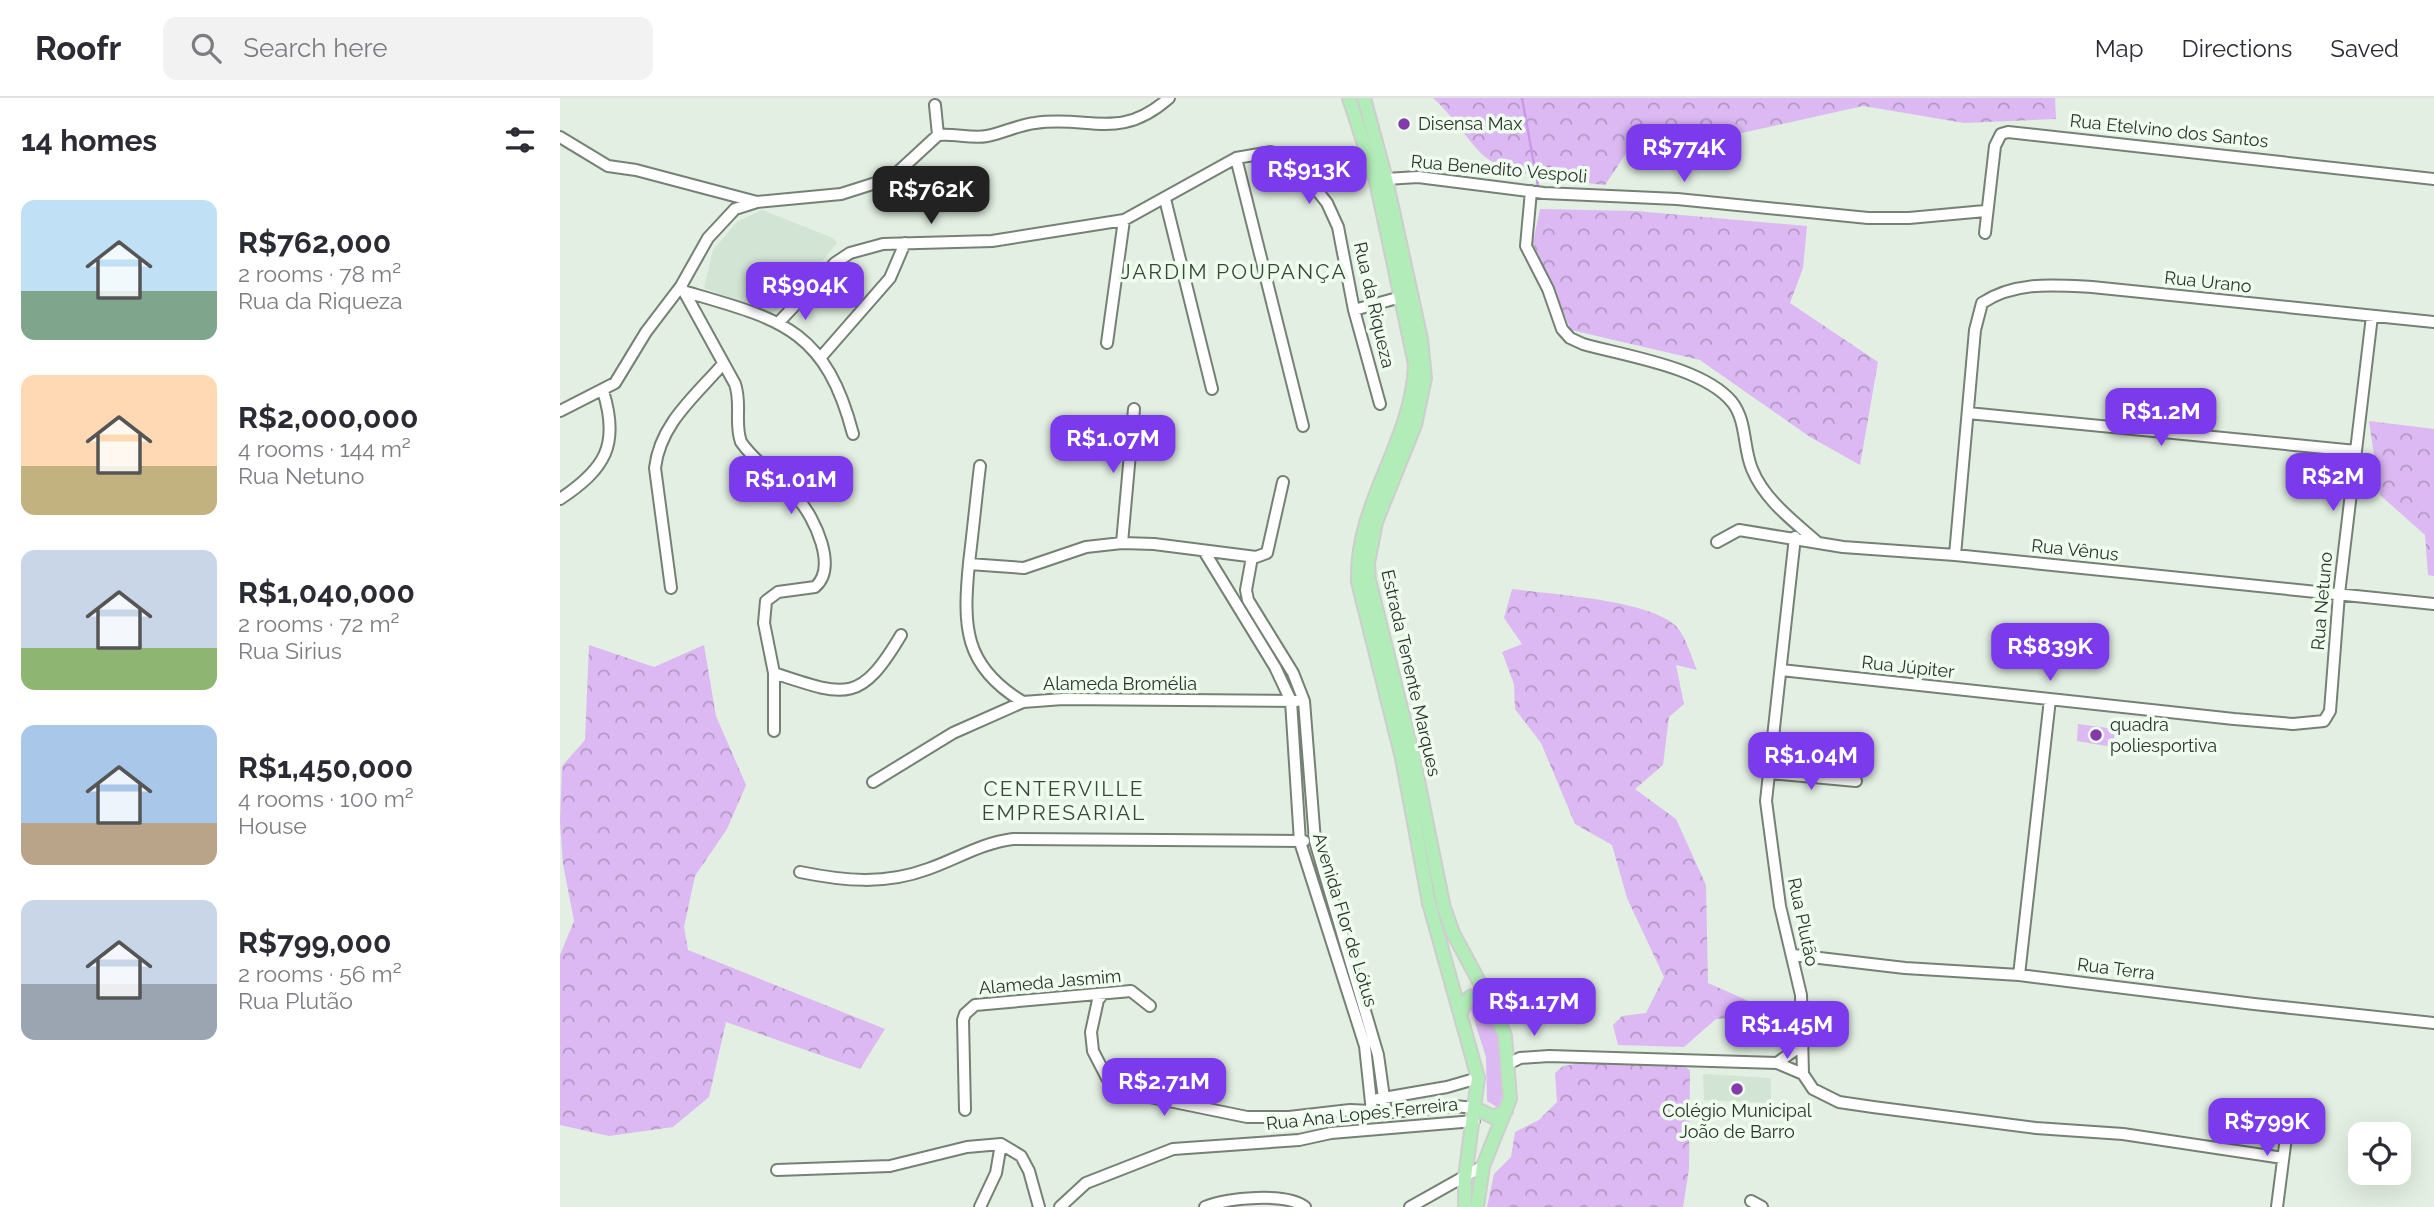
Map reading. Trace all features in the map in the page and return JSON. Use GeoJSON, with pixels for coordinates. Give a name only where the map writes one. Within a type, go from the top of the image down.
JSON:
{"type":"FeatureCollection","features":[{"type":"Feature","properties":{"kind":"main road","name":"Estrada Tenente Marques"},"geometry":{"type":"LineString","coordinates":[[1349,98],[1376,181],[1414,356],[1413,388],[1404,421],[1364,520],[1357,562],[1358,582],[1402,758],[1429,903],[1478,1078],[1471,1112],[1465,1207]]}},
{"type":"Feature","properties":{"kind":"main road","name":"Estrada Tenente Marques"},"geometry":{"type":"LineString","coordinates":[[1364,98],[1386,179],[1421,339],[1425,378],[1415,425],[1376,522],[1368,563],[1369,580],[1413,756],[1444,908],[1460,948],[1501,1025],[1508,1063],[1510,1099],[1483,1166],[1477,1207]]}},
{"type":"Feature","properties":{"kind":"main road"},"geometry":{"type":"LineString","coordinates":[[1461,1013],[1465,999],[1470,996],[1476,995],[1491,1005]]}},
{"type":"Feature","properties":{"kind":"main road"},"geometry":{"type":"LineString","coordinates":[[1471,1112],[1493,1117],[1506,1111]]}},
{"type":"Feature","properties":{"kind":"street"},"geometry":{"type":"LineString","coordinates":[[560,411],[603,391],[625,369],[646,332],[682,288],[696,256],[721,222],[735,209],[757,202],[841,194],[882,181],[899,171],[938,135],[985,137],[1041,122],[1128,124],[1142,118],[1169,98]]}},
{"type":"Feature","properties":{"kind":"street"},"geometry":{"type":"LineString","coordinates":[[935,105],[938,135]]}},
{"type":"Feature","properties":{"kind":"street","name":"Rua Etelvino dos Santos"},"geometry":{"type":"LineString","coordinates":[[1985,233],[1985,211],[1997,139],[2008,132],[2434,180]]}},
{"type":"Feature","properties":{"kind":"street"},"geometry":{"type":"LineString","coordinates":[[560,137],[608,166],[636,170],[757,202]]}},
{"type":"Feature","properties":{"kind":"street","name":"Rua da Riqueza"},"geometry":{"type":"LineString","coordinates":[[780,321],[835,263],[850,253],[867,247],[905,243],[992,241],[1124,220],[1236,158],[1271,152],[1288,158],[1313,183],[1338,227],[1354,310],[1380,404]]}},
{"type":"Feature","properties":{"kind":"street"},"geometry":{"type":"LineString","coordinates":[[1236,158],[1303,426]]}},
{"type":"Feature","properties":{"kind":"street","name":"Rua Benedito Vespoli"},"geometry":{"type":"LineString","coordinates":[[1386,179],[1418,177],[1531,191],[1677,199],[1868,218],[1909,218],[1985,211]]}},
{"type":"Feature","properties":{"kind":"street"},"geometry":{"type":"LineString","coordinates":[[1531,191],[1526,246],[1548,289],[1565,334],[1583,344],[1698,378],[1731,402],[1739,414],[1751,467],[1758,481],[1780,510],[1818,542]]}},
{"type":"Feature","properties":{"kind":"street"},"geometry":{"type":"LineString","coordinates":[[1165,199],[1212,389]]}},
{"type":"Feature","properties":{"kind":"street"},"geometry":{"type":"LineString","coordinates":[[1107,342],[1124,220]]}},
{"type":"Feature","properties":{"kind":"street"},"geometry":{"type":"LineString","coordinates":[[821,358],[890,278],[905,243]]}},
{"type":"Feature","properties":{"kind":"street","name":"Rua Urano"},"geometry":{"type":"LineString","coordinates":[[1968,413],[1975,330],[1982,303],[1996,293],[2042,285],[2434,322]]}},
{"type":"Feature","properties":{"kind":"street"},"geometry":{"type":"LineString","coordinates":[[682,288],[780,321],[821,358],[843,395],[853,434]]}},
{"type":"Feature","properties":{"kind":"street"},"geometry":{"type":"LineString","coordinates":[[682,288],[740,398],[738,434],[741,442],[756,460],[801,501],[825,559],[826,572],[816,587],[778,592],[766,601],[764,623],[774,673],[774,731]]}},
{"type":"Feature","properties":{"kind":"street"},"geometry":{"type":"LineString","coordinates":[[1354,310],[1401,297]]}},
{"type":"Feature","properties":{"kind":"street","name":"Rua Netuno"},"geometry":{"type":"LineString","coordinates":[[2323,721],[2330,711],[2339,594],[2372,316]]}},
{"type":"Feature","properties":{"kind":"street"},"geometry":{"type":"LineString","coordinates":[[671,588],[655,468],[657,452],[670,424],[723,365]]}},
{"type":"Feature","properties":{"kind":"street"},"geometry":{"type":"LineString","coordinates":[[560,499],[589,477],[609,447],[610,423],[603,391]]}},
{"type":"Feature","properties":{"kind":"street"},"geometry":{"type":"LineString","coordinates":[[1122,543],[1134,409]]}},
{"type":"Feature","properties":{"kind":"street"},"geometry":{"type":"LineString","coordinates":[[1955,555],[1968,413],[2356,451]]}},
{"type":"Feature","properties":{"kind":"street"},"geometry":{"type":"LineString","coordinates":[[980,466],[965,612],[972,651],[997,683],[1023,702]]}},
{"type":"Feature","properties":{"kind":"street"},"geometry":{"type":"LineString","coordinates":[[969,564],[1024,568],[1086,547],[1122,543],[1154,544],[1252,557],[1267,553],[1283,482]]}},
{"type":"Feature","properties":{"kind":"street","name":"Rua Vênus"},"geometry":{"type":"LineString","coordinates":[[1717,542],[1739,530],[1818,542],[2434,604]]}},
{"type":"Feature","properties":{"kind":"street","name":"Rua Plutão"},"geometry":{"type":"LineString","coordinates":[[1795,537],[1769,773],[1767,824],[1780,906],[1794,956],[1801,995],[1804,1074]]}},
{"type":"Feature","properties":{"kind":"street","name":"Avenida Flor de Lótus"},"geometry":{"type":"LineString","coordinates":[[1204,551],[1275,667],[1291,701],[1300,842],[1365,1046],[1372,1107]]}},
{"type":"Feature","properties":{"kind":"street","name":"Avenida Flor de Lótus"},"geometry":{"type":"LineString","coordinates":[[1252,557],[1246,590],[1248,600],[1293,673],[1304,701],[1315,841],[1374,1040],[1385,1112]]}},
{"type":"Feature","properties":{"kind":"street"},"geometry":{"type":"LineString","coordinates":[[774,673],[830,690],[860,687],[880,669],[901,635]]}},
{"type":"Feature","properties":{"kind":"street","name":"Rua Júpiter"},"geometry":{"type":"LineString","coordinates":[[1781,670],[2293,724],[2323,721]]}},
{"type":"Feature","properties":{"kind":"street","name":"Alameda Bromélia"},"geometry":{"type":"LineString","coordinates":[[873,782],[953,733],[1023,702],[1063,699],[1304,701]]}},
{"type":"Feature","properties":{"kind":"street"},"geometry":{"type":"LineString","coordinates":[[2019,975],[2050,699]]}},
{"type":"Feature","properties":{"kind":"street"},"geometry":{"type":"LineString","coordinates":[[1769,773],[1856,781]]}},
{"type":"Feature","properties":{"kind":"street"},"geometry":{"type":"LineString","coordinates":[[800,872],[850,880],[892,879],[931,869],[986,843],[1013,839],[1315,841]]}},
{"type":"Feature","properties":{"kind":"street","name":"Rua Terra"},"geometry":{"type":"LineString","coordinates":[[1794,956],[1905,968],[2019,975],[2434,1023]]}},
{"type":"Feature","properties":{"kind":"street","name":"Alameda Jasmim"},"geometry":{"type":"LineString","coordinates":[[965,1110],[962,1030],[969,1009],[985,1002],[1131,991],[1150,1006]]}},
{"type":"Feature","properties":{"kind":"street"},"geometry":{"type":"LineString","coordinates":[[1103,994],[1092,1024],[1093,1051],[1107,1078],[1120,1088],[1168,1102],[1247,1117],[1289,1116],[1372,1107],[1385,1112],[1471,1112]]}},
{"type":"Feature","properties":{"kind":"street"},"geometry":{"type":"LineString","coordinates":[[1506,1044],[1520,1052],[1549,1056]]}},
{"type":"Feature","properties":{"kind":"street"},"geometry":{"type":"LineString","coordinates":[[1777,1063],[1802,1045]]}},
{"type":"Feature","properties":{"kind":"street"},"geometry":{"type":"LineString","coordinates":[[1508,1063],[1520,1058],[1549,1056],[1777,1063],[1804,1074],[1813,1089],[1824,1096],[1850,1104],[2036,1128],[2123,1135],[2283,1158]]}},
{"type":"Feature","properties":{"kind":"street"},"geometry":{"type":"LineString","coordinates":[[1372,1107],[1384,1097],[1478,1078]]}},
{"type":"Feature","properties":{"kind":"street"},"geometry":{"type":"LineString","coordinates":[[1462,1083],[1458,1093],[1471,1112]]}},
{"type":"Feature","properties":{"kind":"street","name":"Rua Ana Lopes Ferreira"},"geometry":{"type":"LineString","coordinates":[[1060,1207],[1086,1184],[1173,1149],[1299,1140],[1471,1112]]}},
{"type":"Feature","properties":{"kind":"street"},"geometry":{"type":"LineString","coordinates":[[2277,1207],[2289,1114]]}},
{"type":"Feature","properties":{"kind":"street"},"geometry":{"type":"LineString","coordinates":[[980,1207],[996,1173],[1001,1144]]}},
{"type":"Feature","properties":{"kind":"street"},"geometry":{"type":"LineString","coordinates":[[777,1170],[890,1166],[967,1147],[1001,1144],[1021,1156],[1029,1171],[1039,1207]]}},
{"type":"Feature","properties":{"kind":"street"},"geometry":{"type":"LineString","coordinates":[[1410,1207],[1483,1166]]}},
{"type":"Feature","properties":{"kind":"street"},"geometry":{"type":"LineString","coordinates":[[1205,1207],[1219,1201],[1279,1198],[1292,1199],[1305,1207]]}},
{"type":"Feature","properties":{"kind":"street"},"geometry":{"type":"LineString","coordinates":[[1751,1201],[1762,1207]]}},
{"type":"Feature","properties":{"kind":"shaded area"},"geometry":{"type":"Polygon","coordinates":[[[762,210],[833,238],[837,243],[788,304],[771,313],[704,288],[713,250],[737,222],[762,210]]]}},
{"type":"Feature","properties":{"kind":"shaded area","name":"Colégio Municipal João de Barro"},"geometry":{"type":"Polygon","coordinates":[[[1703,1074],[1771,1078],[1771,1103],[1704,1100],[1703,1074]]]}},
{"type":"Feature","properties":{"kind":"green space"},"geometry":{"type":"Polygon","coordinates":[[[1433,98],[2055,98],[2056,119],[1964,123],[1863,106],[1706,141],[1635,140],[1605,185],[1545,178],[1501,166],[1482,154],[1433,98]]]}},
{"type":"Feature","properties":{"kind":"green space"},"geometry":{"type":"Polygon","coordinates":[[[1540,209],[1636,211],[1807,226],[1803,268],[1790,303],[1878,362],[1860,465],[1810,437],[1700,360],[1571,330],[1533,243],[1540,209]]]}},
{"type":"Feature","properties":{"kind":"green space"},"geometry":{"type":"Polygon","coordinates":[[[2369,421],[2434,429],[2434,576],[2428,575],[2425,535],[2380,495],[2369,421]]]}},
{"type":"Feature","properties":{"kind":"green space"},"geometry":{"type":"Polygon","coordinates":[[[1512,589],[1623,604],[1663,617],[1680,630],[1697,670],[1676,665],[1684,704],[1669,717],[1663,765],[1635,789],[1676,819],[1706,885],[1708,983],[1780,1015],[1716,1019],[1684,1047],[1618,1045],[1613,1025],[1622,1016],[1646,1013],[1664,977],[1627,898],[1612,845],[1575,824],[1541,743],[1515,709],[1514,684],[1502,652],[1522,644],[1504,618],[1512,589]]]}},
{"type":"Feature","properties":{"kind":"green space"},"geometry":{"type":"Polygon","coordinates":[[[589,645],[654,667],[704,645],[716,716],[746,785],[727,829],[695,876],[684,927],[688,950],[885,1029],[860,1069],[726,1022],[709,1097],[673,1127],[609,1136],[560,1125],[560,955],[574,921],[563,864],[560,821],[562,766],[585,740],[589,645]]]}},
{"type":"Feature","properties":{"kind":"green space","name":"quadra poliesportiva"},"geometry":{"type":"Polygon","coordinates":[[[2078,724],[2115,729],[2113,747],[2077,741],[2078,724]]]}},
{"type":"Feature","properties":{"kind":"green space"},"geometry":{"type":"Polygon","coordinates":[[[1479,1001],[1492,1019],[1501,1051],[1504,1078],[1501,1100],[1497,1107],[1487,1101],[1486,1057],[1469,1004],[1479,1001]]]}},
{"type":"Feature","properties":{"kind":"green space"},"geometry":{"type":"Polygon","coordinates":[[[1580,1063],[1685,1066],[1690,1071],[1689,1169],[1683,1207],[1487,1207],[1494,1174],[1511,1157],[1515,1132],[1539,1120],[1557,1102],[1555,1073],[1563,1066],[1580,1063]]]}},
{"type":"Feature","properties":{"kind":"waterway"},"geometry":{"type":"LineString","coordinates":[[1522,98],[1538,186]]}},
{"type":"Feature","properties":{"kind":"place","name":"Disensa Max"},"geometry":{"type":"Point","coordinates":[1404,124]}},
{"type":"Feature","properties":{"kind":"place","name":"quadra poliesportiva"},"geometry":{"type":"Point","coordinates":[2096,735]}},
{"type":"Feature","properties":{"kind":"place","name":"Colégio Municipal João de Barro"},"geometry":{"type":"Point","coordinates":[1737,1089]}},
{"type":"Feature","properties":{"kind":"district","name":"JARDIM POUPANÇA"},"geometry":{"type":"Point","coordinates":[1234,272]}},
{"type":"Feature","properties":{"kind":"district","name":"CENTERVILLE EMPRESARIAL"},"geometry":{"type":"Point","coordinates":[1064,801]}}]}
